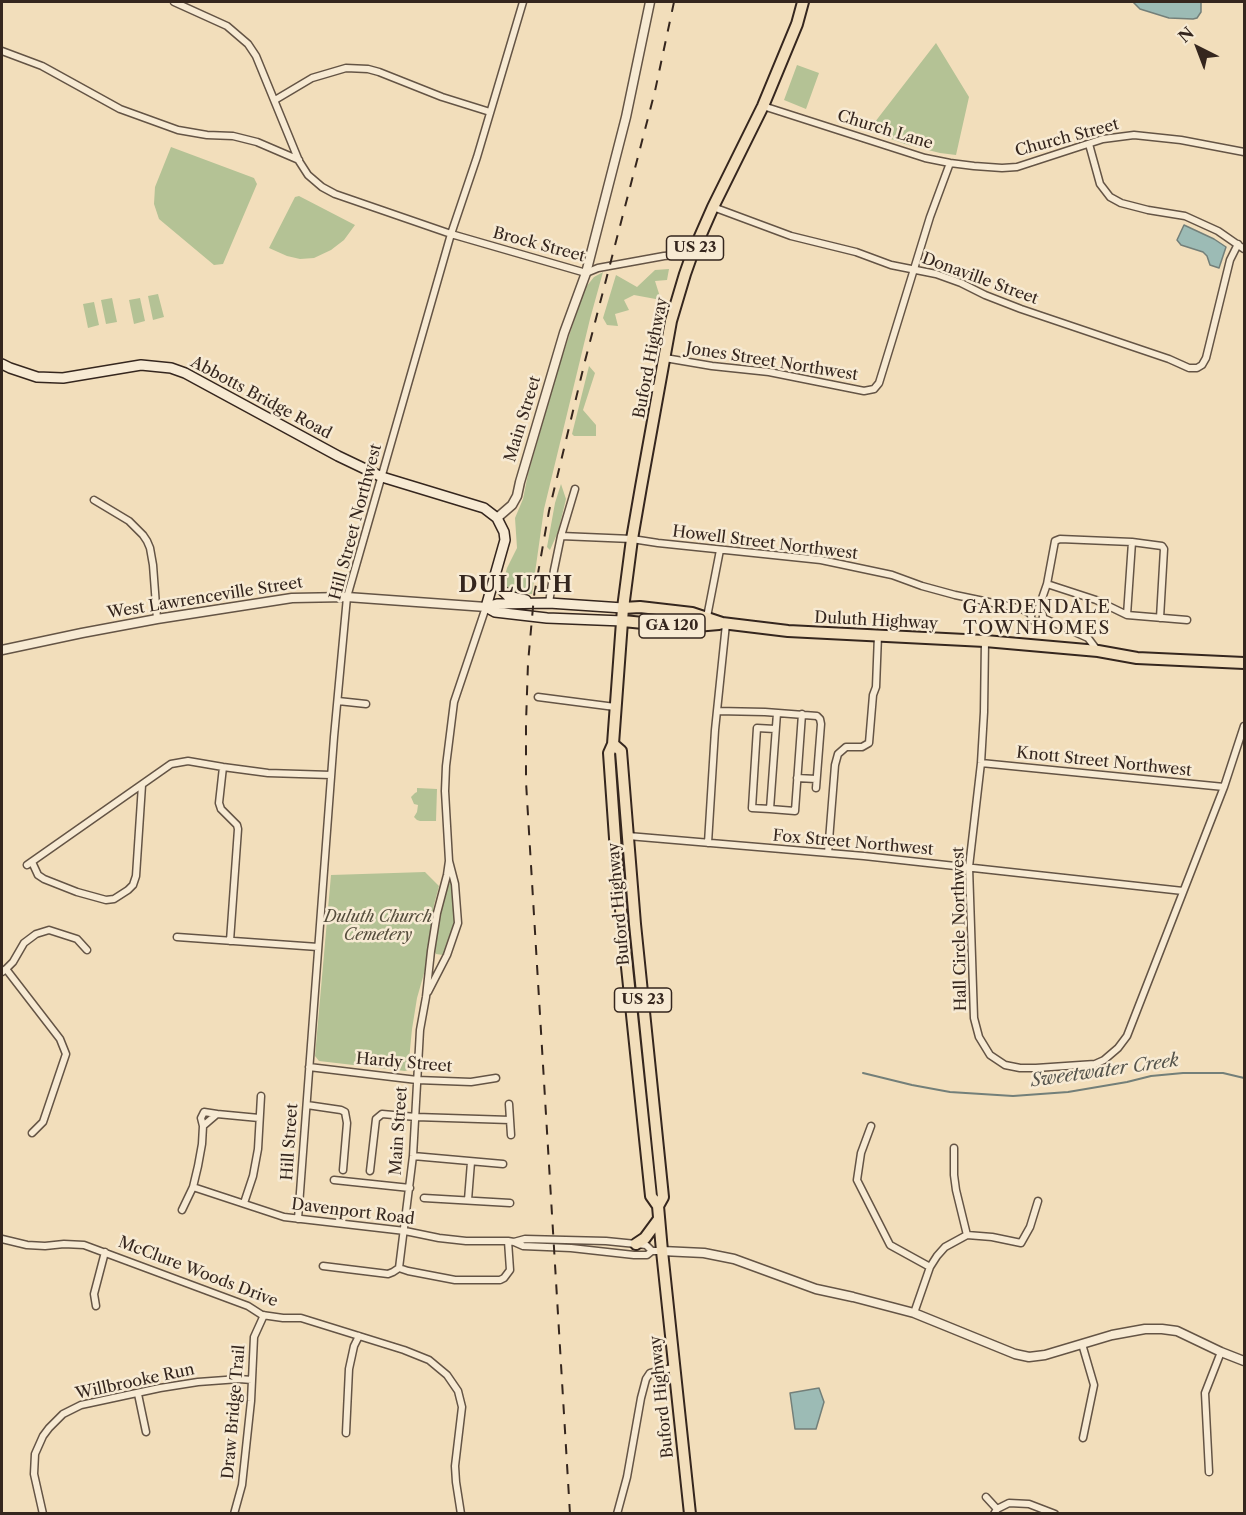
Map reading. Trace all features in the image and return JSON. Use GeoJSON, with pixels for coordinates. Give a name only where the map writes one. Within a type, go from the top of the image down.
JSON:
{"type":"FeatureCollection","features":[{"type":"Feature","properties":{"kind":"main road","name":"Buford Highway"},"geometry":{"type":"LineString","coordinates":[[690,1514],[675,1368],[657,1251],[658,1206],[651,1196],[614,832],[609,753],[613,744],[623,608],[632,539],[671,321],[691,257],[763,106],[803,2]]}},
{"type":"Feature","properties":{"kind":"main road","name":"Abbotts Bridge Road"},"geometry":{"type":"LineString","coordinates":[[2,364],[37,377],[63,378],[141,365],[171,368],[382,477],[476,504],[497,518]]}},
{"type":"Feature","properties":{"kind":"main road"},"geometry":{"type":"LineString","coordinates":[[486,607],[505,540],[497,518]]}},
{"type":"Feature","properties":{"kind":"main road"},"geometry":{"type":"LineString","coordinates":[[495,576],[500,588],[508,596],[533,603]]}},
{"type":"Feature","properties":{"kind":"main road","name":"West Lawrenceville Street"},"geometry":{"type":"LineString","coordinates":[[486,607],[497,604],[549,603],[623,608]]}},
{"type":"Feature","properties":{"kind":"main road","name":"West Lawrenceville Street"},"geometry":{"type":"LineString","coordinates":[[486,607],[495,612],[564,619],[623,621]]}},
{"type":"Feature","properties":{"kind":"main road","name":"Duluth Highway"},"geometry":{"type":"LineString","coordinates":[[623,608],[677,612],[707,617],[724,624]]}},
{"type":"Feature","properties":{"kind":"main road","name":"Duluth Highway"},"geometry":{"type":"LineString","coordinates":[[623,621],[685,626],[724,624],[788,631],[986,641],[1098,651],[1137,658],[1245,663]]}},
{"type":"Feature","properties":{"kind":"main road","name":"Buford Highway"},"geometry":{"type":"LineString","coordinates":[[613,744],[621,751],[663,1197],[658,1206]]}},
{"type":"Feature","properties":{"kind":"main road"},"geometry":{"type":"LineString","coordinates":[[611,778],[618,789],[619,822],[628,836]]}},
{"type":"Feature","properties":{"kind":"main road"},"geometry":{"type":"LineString","coordinates":[[614,832],[620,837],[625,875],[632,887]]}},
{"type":"Feature","properties":{"kind":"main road"},"geometry":{"type":"LineString","coordinates":[[627,963],[633,971],[636,999],[644,1004]]}},
{"type":"Feature","properties":{"kind":"main road"},"geometry":{"type":"LineString","coordinates":[[638,1068],[644,1071],[653,1091]]}},
{"type":"Feature","properties":{"kind":"main road"},"geometry":{"type":"LineString","coordinates":[[636,1244],[645,1238],[659,1219]]}},
{"type":"Feature","properties":{"kind":"street"},"geometry":{"type":"LineString","coordinates":[[174,2],[227,26],[248,44],[256,56],[299,161]]}},
{"type":"Feature","properties":{"kind":"street","name":"Hill Street Northwest"},"geometry":{"type":"LineString","coordinates":[[309,1067],[347,597],[451,234],[523,2]]}},
{"type":"Feature","properties":{"kind":"street","name":"Main Street"},"geometry":{"type":"LineString","coordinates":[[497,518],[512,505],[517,496],[564,333],[586,273],[626,117],[650,2]]}},
{"type":"Feature","properties":{"kind":"street"},"geometry":{"type":"LineString","coordinates":[[2,51],[42,66],[120,109],[178,130],[207,135],[233,136],[257,142],[299,161]]}},
{"type":"Feature","properties":{"kind":"street"},"geometry":{"type":"LineString","coordinates":[[275,100],[312,78],[346,68],[368,69],[442,97],[490,112]]}},
{"type":"Feature","properties":{"kind":"street","name":"Church Lane"},"geometry":{"type":"LineString","coordinates":[[763,106],[907,152],[950,163],[1002,168]]}},
{"type":"Feature","properties":{"kind":"street","name":"Church Street"},"geometry":{"type":"LineString","coordinates":[[1002,168],[1022,166],[1089,144],[1134,135],[1181,140],[1245,152]]}},
{"type":"Feature","properties":{"kind":"street"},"geometry":{"type":"LineString","coordinates":[[1089,144],[1100,184],[1110,197],[1121,203],[1148,210],[1185,216],[1218,231],[1245,249]]}},
{"type":"Feature","properties":{"kind":"street","name":"Brock Street"},"geometry":{"type":"LineString","coordinates":[[299,161],[308,175],[335,194],[451,234],[586,273],[598,268],[664,256],[691,257]]}},
{"type":"Feature","properties":{"kind":"street"},"geometry":{"type":"LineString","coordinates":[[914,269],[950,163]]}},
{"type":"Feature","properties":{"kind":"street","name":"Donaville Street"},"geometry":{"type":"LineString","coordinates":[[713,207],[791,236],[856,252],[891,265],[914,269],[961,283],[1021,309],[1169,359],[1189,368],[1197,368],[1206,358],[1230,260],[1238,244]]}},
{"type":"Feature","properties":{"kind":"street","name":"Jones Street Northwest"},"geometry":{"type":"LineString","coordinates":[[665,358],[769,372],[864,391],[874,389],[879,383],[914,269]]}},
{"type":"Feature","properties":{"kind":"street"},"geometry":{"type":"LineString","coordinates":[[640,392],[660,386]]}},
{"type":"Feature","properties":{"kind":"street"},"geometry":{"type":"LineString","coordinates":[[549,603],[561,536],[575,489]]}},
{"type":"Feature","properties":{"kind":"street"},"geometry":{"type":"LineString","coordinates":[[94,500],[129,521],[147,541],[153,565],[157,619]]}},
{"type":"Feature","properties":{"kind":"street","name":"Howell Street Northwest"},"geometry":{"type":"LineString","coordinates":[[561,536],[632,539],[846,564],[892,575],[955,595],[1022,609],[1031,614]]}},
{"type":"Feature","properties":{"kind":"street"},"geometry":{"type":"LineString","coordinates":[[1043,618],[1039,622],[1034,621],[1031,614],[1038,610],[1047,584],[1053,548],[1055,542],[1060,539],[1131,542],[1162,546],[1164,549],[1160,618]]}},
{"type":"Feature","properties":{"kind":"street"},"geometry":{"type":"LineString","coordinates":[[1127,615],[1131,542]]}},
{"type":"Feature","properties":{"kind":"street"},"geometry":{"type":"LineString","coordinates":[[707,617],[720,550]]}},
{"type":"Feature","properties":{"kind":"street"},"geometry":{"type":"LineString","coordinates":[[1047,584],[1096,600],[1127,615],[1187,620]]}},
{"type":"Feature","properties":{"kind":"street","name":"West Lawrenceville Street"},"geometry":{"type":"LineString","coordinates":[[2,650],[157,619],[272,600],[347,597],[486,607]]}},
{"type":"Feature","properties":{"kind":"street"},"geometry":{"type":"LineString","coordinates":[[448,861],[445,791],[454,702],[486,607]]}},
{"type":"Feature","properties":{"kind":"street"},"geometry":{"type":"LineString","coordinates":[[1038,610],[1042,613],[1043,618],[1088,638],[1098,651]]}},
{"type":"Feature","properties":{"kind":"street"},"geometry":{"type":"LineString","coordinates":[[708,843],[724,624]]}},
{"type":"Feature","properties":{"kind":"street"},"geometry":{"type":"LineString","coordinates":[[828,853],[835,765],[838,754],[846,747],[862,747],[869,743],[873,695],[876,687],[878,636]]}},
{"type":"Feature","properties":{"kind":"street","name":"Hall Circle Northwest"},"geometry":{"type":"LineString","coordinates":[[986,641],[981,763],[969,867],[974,1018],[979,1037],[990,1055],[1005,1065],[1020,1068],[1095,1064],[1104,1060],[1118,1048],[1127,1036],[1224,787],[1245,726]]}},
{"type":"Feature","properties":{"kind":"street"},"geometry":{"type":"LineString","coordinates":[[538,697],[615,707]]}},
{"type":"Feature","properties":{"kind":"street"},"geometry":{"type":"LineString","coordinates":[[338,701],[366,704]]}},
{"type":"Feature","properties":{"kind":"street"},"geometry":{"type":"LineString","coordinates":[[717,711],[817,716],[821,724],[816,788]]}},
{"type":"Feature","properties":{"kind":"street"},"geometry":{"type":"LineString","coordinates":[[770,809],[777,713]]}},
{"type":"Feature","properties":{"kind":"street"},"geometry":{"type":"LineString","coordinates":[[775,729],[757,728],[752,808],[795,811],[802,714]]}},
{"type":"Feature","properties":{"kind":"street"},"geometry":{"type":"LineString","coordinates":[[142,785],[136,876],[133,885],[128,890],[114,899],[106,900],[76,892],[44,879],[29,864],[171,764],[188,760],[268,772],[331,775]]}},
{"type":"Feature","properties":{"kind":"street","name":"Knott Street Northwest"},"geometry":{"type":"LineString","coordinates":[[981,763],[1224,787]]}},
{"type":"Feature","properties":{"kind":"street"},"geometry":{"type":"LineString","coordinates":[[223,767],[219,803],[221,809],[237,825],[238,830],[230,941]]}},
{"type":"Feature","properties":{"kind":"street"},"geometry":{"type":"LineString","coordinates":[[797,778],[816,779]]}},
{"type":"Feature","properties":{"kind":"street","name":"Fox Street Northwest"},"geometry":{"type":"LineString","coordinates":[[628,836],[828,853],[1183,891]]}},
{"type":"Feature","properties":{"kind":"street","name":"Main Street"},"geometry":{"type":"LineString","coordinates":[[426,997],[444,960],[458,923],[455,884],[448,861]]}},
{"type":"Feature","properties":{"kind":"street","name":"Main Street"},"geometry":{"type":"LineString","coordinates":[[399,1268],[413,1156],[420,1030],[437,913],[447,875],[448,861]]}},
{"type":"Feature","properties":{"kind":"street"},"geometry":{"type":"LineString","coordinates":[[32,1133],[43,1122],[66,1054],[60,1039],[4,970],[13,962],[24,943],[36,934],[49,930],[77,939],[87,950]]}},
{"type":"Feature","properties":{"kind":"street"},"geometry":{"type":"LineString","coordinates":[[177,937],[318,947]]}},
{"type":"Feature","properties":{"kind":"street"},"geometry":{"type":"LineString","coordinates":[[430,959],[444,960]]}},
{"type":"Feature","properties":{"kind":"street","name":"Hardy Street"},"geometry":{"type":"LineString","coordinates":[[309,1067],[417,1080],[471,1082],[496,1078]]}},
{"type":"Feature","properties":{"kind":"street","name":"Hill Street"},"geometry":{"type":"LineString","coordinates":[[298,1219],[309,1067]]}},
{"type":"Feature","properties":{"kind":"street"},"geometry":{"type":"LineString","coordinates":[[244,1203],[256,1158],[261,1096]]}},
{"type":"Feature","properties":{"kind":"street"},"geometry":{"type":"LineString","coordinates":[[509,1104],[511,1135]]}},
{"type":"Feature","properties":{"kind":"street"},"geometry":{"type":"LineString","coordinates":[[306,1105],[340,1110],[345,1113],[347,1123],[343,1170]]}},
{"type":"Feature","properties":{"kind":"street"},"geometry":{"type":"LineString","coordinates":[[182,1210],[193,1187],[202,1144],[203,1126],[217,1114],[259,1118]]}},
{"type":"Feature","properties":{"kind":"street"},"geometry":{"type":"LineString","coordinates":[[370,1171],[378,1115],[510,1120]]}},
{"type":"Feature","properties":{"kind":"street"},"geometry":{"type":"LineString","coordinates":[[871,1126],[861,1153],[857,1179],[890,1245],[930,1267]]}},
{"type":"Feature","properties":{"kind":"street"},"geometry":{"type":"LineString","coordinates":[[954,1148],[956,1190],[967,1235]]}},
{"type":"Feature","properties":{"kind":"street"},"geometry":{"type":"LineString","coordinates":[[413,1156],[503,1164]]}},
{"type":"Feature","properties":{"kind":"street"},"geometry":{"type":"LineString","coordinates":[[468,1200],[471,1162]]}},
{"type":"Feature","properties":{"kind":"street"},"geometry":{"type":"LineString","coordinates":[[334,1180],[410,1188]]}},
{"type":"Feature","properties":{"kind":"street","name":"Davenport Road"},"geometry":{"type":"LineString","coordinates":[[193,1187],[284,1217],[298,1219],[405,1231],[466,1241],[525,1239],[606,1242],[646,1245],[657,1251]]}},
{"type":"Feature","properties":{"kind":"street"},"geometry":{"type":"LineString","coordinates":[[424,1198],[510,1203]]}},
{"type":"Feature","properties":{"kind":"street"},"geometry":{"type":"LineString","coordinates":[[914,1314],[930,1267],[945,1247],[967,1235],[992,1237],[1021,1244],[1030,1227],[1038,1201]]}},
{"type":"Feature","properties":{"kind":"street","name":"McClure Woods Drive"},"geometry":{"type":"LineString","coordinates":[[2,1239],[27,1245],[84,1245],[248,1306],[264,1315],[301,1318],[429,1360],[447,1375],[458,1391],[462,1407],[455,1466],[461,1514]]}},
{"type":"Feature","properties":{"kind":"street"},"geometry":{"type":"LineString","coordinates":[[323,1266],[388,1274],[399,1268],[408,1272],[455,1280],[500,1280],[510,1270],[511,1241]]}},
{"type":"Feature","properties":{"kind":"street","name":"Davenport Road"},"geometry":{"type":"LineString","coordinates":[[511,1241],[523,1246],[571,1248],[634,1255],[647,1255],[657,1251]]}},
{"type":"Feature","properties":{"kind":"street"},"geometry":{"type":"LineString","coordinates":[[657,1251],[704,1252],[734,1259],[816,1289],[914,1314],[1015,1354],[1029,1357],[1045,1355],[1123,1333],[1162,1329],[1177,1331],[1245,1361]]}},
{"type":"Feature","properties":{"kind":"street"},"geometry":{"type":"LineString","coordinates":[[96,1306],[94,1294],[105,1252]]}},
{"type":"Feature","properties":{"kind":"street","name":"Draw Bridge Trail"},"geometry":{"type":"LineString","coordinates":[[234,1514],[242,1485],[251,1401],[254,1337],[264,1315]]}},
{"type":"Feature","properties":{"kind":"street"},"geometry":{"type":"LineString","coordinates":[[346,1433],[349,1369],[354,1346],[359,1336]]}},
{"type":"Feature","properties":{"kind":"street"},"geometry":{"type":"LineString","coordinates":[[1083,1344],[1094,1385],[1083,1438]]}},
{"type":"Feature","properties":{"kind":"street"},"geometry":{"type":"LineString","coordinates":[[1209,1472],[1205,1394],[1221,1352]]}},
{"type":"Feature","properties":{"kind":"street"},"geometry":{"type":"LineString","coordinates":[[617,1514],[627,1477],[646,1378],[650,1373],[675,1368]]}},
{"type":"Feature","properties":{"kind":"street","name":"Willbrooke Run"},"geometry":{"type":"LineString","coordinates":[[43,1514],[34,1464],[38,1445],[49,1428],[63,1414],[81,1405],[198,1382],[252,1380]]}},
{"type":"Feature","properties":{"kind":"street"},"geometry":{"type":"LineString","coordinates":[[138,1394],[146,1432]]}},
{"type":"Feature","properties":{"kind":"street"},"geometry":{"type":"LineString","coordinates":[[986,1497],[995,1511],[1009,1503],[1019,1503],[1039,1507],[1055,1514]]}},
{"type":"Feature","properties":{"kind":"green space"},"geometry":{"type":"Polygon","coordinates":[[[936,43],[969,97],[956,155],[908,145],[868,131],[936,43]]]}},
{"type":"Feature","properties":{"kind":"green space"},"geometry":{"type":"Polygon","coordinates":[[[797,65],[819,73],[806,109],[784,100],[797,65]]]}},
{"type":"Feature","properties":{"kind":"green space"},"geometry":{"type":"Polygon","coordinates":[[[171,147],[254,178],[257,184],[223,264],[214,265],[159,219],[154,204],[155,187],[171,147]]]}},
{"type":"Feature","properties":{"kind":"green space"},"geometry":{"type":"Polygon","coordinates":[[[299,196],[355,225],[344,240],[331,250],[314,258],[300,259],[269,248],[295,197],[299,196]]]}},
{"type":"Feature","properties":{"kind":"green space"},"geometry":{"type":"Polygon","coordinates":[[[669,269],[667,280],[655,281],[661,300],[634,295],[624,300],[629,310],[615,314],[618,326],[607,325],[603,318],[616,275],[637,287],[655,270],[669,269]]]}},
{"type":"Feature","properties":{"kind":"green space"},"geometry":{"type":"Polygon","coordinates":[[[603,272],[544,509],[532,594],[513,593],[507,587],[504,579],[517,548],[515,518],[523,499],[560,363],[577,312],[586,287],[594,277],[603,272]]]}},
{"type":"Feature","properties":{"kind":"green space"},"geometry":{"type":"Polygon","coordinates":[[[158,294],[164,317],[153,320],[148,296],[158,294]]]}},
{"type":"Feature","properties":{"kind":"green space"},"geometry":{"type":"Polygon","coordinates":[[[112,298],[117,322],[106,324],[101,300],[112,298]]]}},
{"type":"Feature","properties":{"kind":"green space"},"geometry":{"type":"Polygon","coordinates":[[[140,298],[145,321],[134,324],[129,300],[140,298]]]}},
{"type":"Feature","properties":{"kind":"green space"},"geometry":{"type":"Polygon","coordinates":[[[94,302],[99,325],[88,328],[83,304],[94,302]]]}},
{"type":"Feature","properties":{"kind":"green space"},"geometry":{"type":"Polygon","coordinates":[[[589,366],[595,373],[583,410],[596,425],[596,436],[574,436],[572,434],[589,366]]]}},
{"type":"Feature","properties":{"kind":"green space"},"geometry":{"type":"Polygon","coordinates":[[[561,484],[566,499],[558,532],[550,550],[547,547],[561,484]]]}},
{"type":"Feature","properties":{"kind":"green space"},"geometry":{"type":"Polygon","coordinates":[[[417,788],[437,789],[436,821],[420,821],[414,817],[418,805],[414,804],[411,797],[417,792],[417,788]]]}},
{"type":"Feature","properties":{"kind":"green space","name":"Duluth Church Cemetery"},"geometry":{"type":"Polygon","coordinates":[[[425,872],[439,886],[434,905],[425,970],[417,998],[408,1070],[319,1061],[315,1056],[331,875],[425,872]]]}},
{"type":"Feature","properties":{"kind":"green space"},"geometry":{"type":"Polygon","coordinates":[[[451,883],[455,921],[452,936],[445,954],[436,954],[440,912],[448,884],[451,883]]]}},
{"type":"Feature","properties":{"kind":"water"},"geometry":{"type":"Polygon","coordinates":[[[1133,2],[1201,2],[1201,12],[1197,18],[1193,19],[1169,18],[1140,9],[1133,2]]]}},
{"type":"Feature","properties":{"kind":"water"},"geometry":{"type":"Polygon","coordinates":[[[1184,225],[1226,247],[1219,268],[1210,265],[1203,252],[1181,245],[1177,240],[1184,225]]]}},
{"type":"Feature","properties":{"kind":"water"},"geometry":{"type":"Polygon","coordinates":[[[819,1388],[824,1402],[816,1429],[795,1429],[790,1393],[819,1388]]]}},
{"type":"Feature","properties":{"kind":"waterway","name":"Sweetwater Creek"},"geometry":{"type":"LineString","coordinates":[[863,1073],[950,1092],[1013,1096],[1068,1092],[1151,1076],[1183,1073],[1223,1073],[1244,1078]]}},
{"type":"Feature","properties":{"kind":"railway"},"geometry":{"type":"LineString","coordinates":[[570,1514],[526,782],[528,663],[534,596],[549,511],[585,361],[655,91],[674,2]]}},
{"type":"Feature","properties":{"kind":"district","name":"DULUTH"},"geometry":{"type":"Point","coordinates":[516,586]}},
{"type":"Feature","properties":{"kind":"district","name":"GARDENDALE TOWNHOMES"},"geometry":{"type":"Point","coordinates":[1037,618]}}]}
